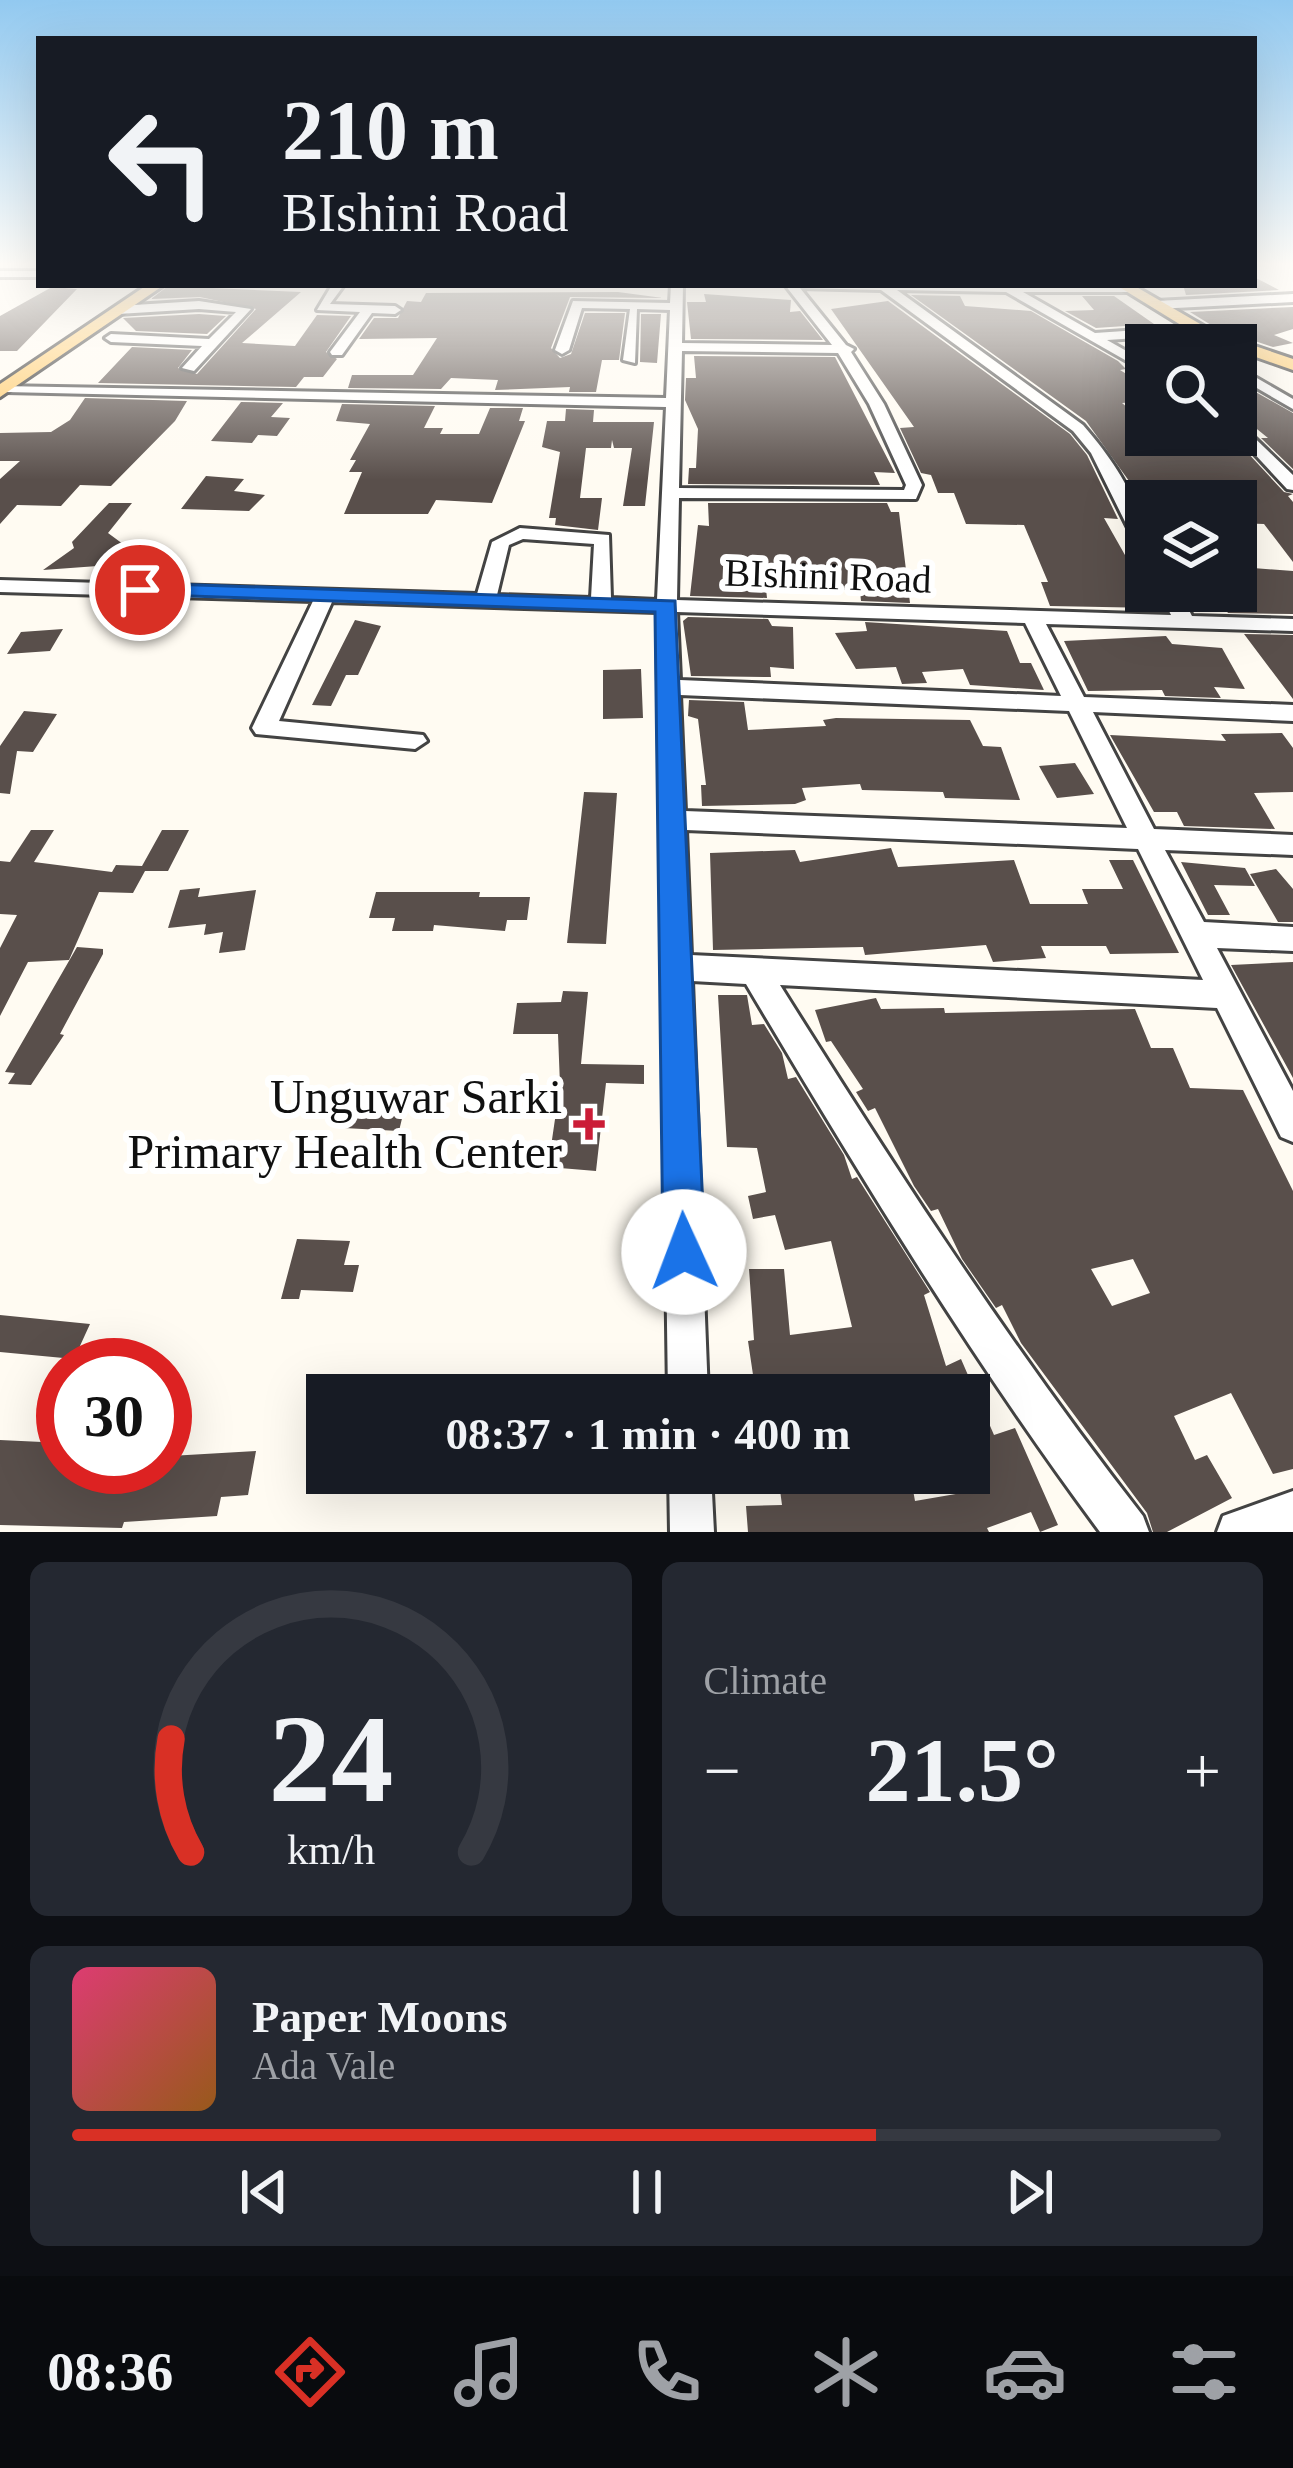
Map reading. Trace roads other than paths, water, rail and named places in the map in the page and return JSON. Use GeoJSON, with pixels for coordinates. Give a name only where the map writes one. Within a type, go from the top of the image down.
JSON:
{"type":"FeatureCollection","features":[{"type":"Feature","properties":{"kind":"main road"},"geometry":{"type":"LineString","coordinates":[[2,386],[71,336]]}},
{"type":"Feature","properties":{"kind":"main road"},"geometry":{"type":"LineString","coordinates":[[2,386],[78,336]]}},
{"type":"Feature","properties":{"kind":"main road"},"geometry":{"type":"LineString","coordinates":[[1212,336],[1293,369]]}},
{"type":"Feature","properties":{"kind":"main road"},"geometry":{"type":"LineString","coordinates":[[1257,358],[1293,369]]}},
{"type":"Feature","properties":{"kind":"street"},"geometry":{"type":"LineString","coordinates":[[123,358],[147,336]]}},
{"type":"Feature","properties":{"kind":"street"},"geometry":{"type":"LineString","coordinates":[[189,368],[220,336]]}},
{"type":"Feature","properties":{"kind":"street"},"geometry":{"type":"LineString","coordinates":[[337,352],[349,336]]}},
{"type":"Feature","properties":{"kind":"street"},"geometry":{"type":"LineString","coordinates":[[562,350],[566,336]]}},
{"type":"Feature","properties":{"kind":"street"},"geometry":{"type":"LineString","coordinates":[[630,360],[631,336]]}},
{"type":"Feature","properties":{"kind":"street"},"geometry":{"type":"LineString","coordinates":[[675,336],[667,606],[687,1374]]}},
{"type":"Feature","properties":{"kind":"street"},"geometry":{"type":"LineString","coordinates":[[673,494],[910,496],[914,485],[890,421],[837,336]]}},
{"type":"Feature","properties":{"kind":"street"},"geometry":{"type":"LineString","coordinates":[[953,336],[1078,428],[1098,451],[1125,504]]}},
{"type":"Feature","properties":{"kind":"street"},"geometry":{"type":"LineString","coordinates":[[1091,336],[1125,356]]}},
{"type":"Feature","properties":{"kind":"street"},"geometry":{"type":"LineString","coordinates":[[111,338],[214,343]]}},
{"type":"Feature","properties":{"kind":"street"},"geometry":{"type":"LineString","coordinates":[[1094,338],[1125,338]]}},
{"type":"Feature","properties":{"kind":"street"},"geometry":{"type":"LineString","coordinates":[[676,346],[847,349]]}},
{"type":"Feature","properties":{"kind":"street"},"geometry":{"type":"LineString","coordinates":[[1257,383],[1293,405]]}},
{"type":"Feature","properties":{"kind":"street"},"geometry":{"type":"LineString","coordinates":[[2,386],[673,404]]}},
{"type":"Feature","properties":{"kind":"street"},"geometry":{"type":"LineString","coordinates":[[1257,447],[1293,485]]}},
{"type":"Feature","properties":{"kind":"street"},"geometry":{"type":"LineString","coordinates":[[486,598],[501,542],[520,533],[603,539],[601,602]]}},
{"type":"Feature","properties":{"kind":"street","name":"BIshini Road"},"geometry":{"type":"LineString","coordinates":[[0,586],[1293,625]]}},
{"type":"Feature","properties":{"kind":"street"},"geometry":{"type":"LineString","coordinates":[[326,594],[264,728],[415,741]]}},
{"type":"Feature","properties":{"kind":"street"},"geometry":{"type":"LineString","coordinates":[[1180,612],[1185,622]]}},
{"type":"Feature","properties":{"kind":"street"},"geometry":{"type":"LineString","coordinates":[[1032,617],[1293,1125]]}},
{"type":"Feature","properties":{"kind":"street"},"geometry":{"type":"LineString","coordinates":[[668,687],[1293,713]]}},
{"type":"Feature","properties":{"kind":"street"},"geometry":{"type":"LineString","coordinates":[[671,820],[1293,845]]}},
{"type":"Feature","properties":{"kind":"street"},"geometry":{"type":"LineString","coordinates":[[1192,934],[1293,939]]}},
{"type":"Feature","properties":{"kind":"street"},"geometry":{"type":"LineString","coordinates":[[676,967],[1224,995]]}},
{"type":"Feature","properties":{"kind":"street"},"geometry":{"type":"LineString","coordinates":[[754,970],[875,1171],[1030,1408],[1127,1532]]}},
{"type":"Feature","properties":{"kind":"street"},"geometry":{"type":"LineString","coordinates":[[691,1494],[692,1532]]}},
{"type":"Feature","properties":{"kind":"street"},"geometry":{"type":"LineString","coordinates":[[1238,1532],[1293,1513]]}},
{"type":"Feature","properties":{"kind":"place","name":"Unguwar Sarki Primary Health Center"},"geometry":{"type":"Point","coordinates":[589,1124]}}]}
